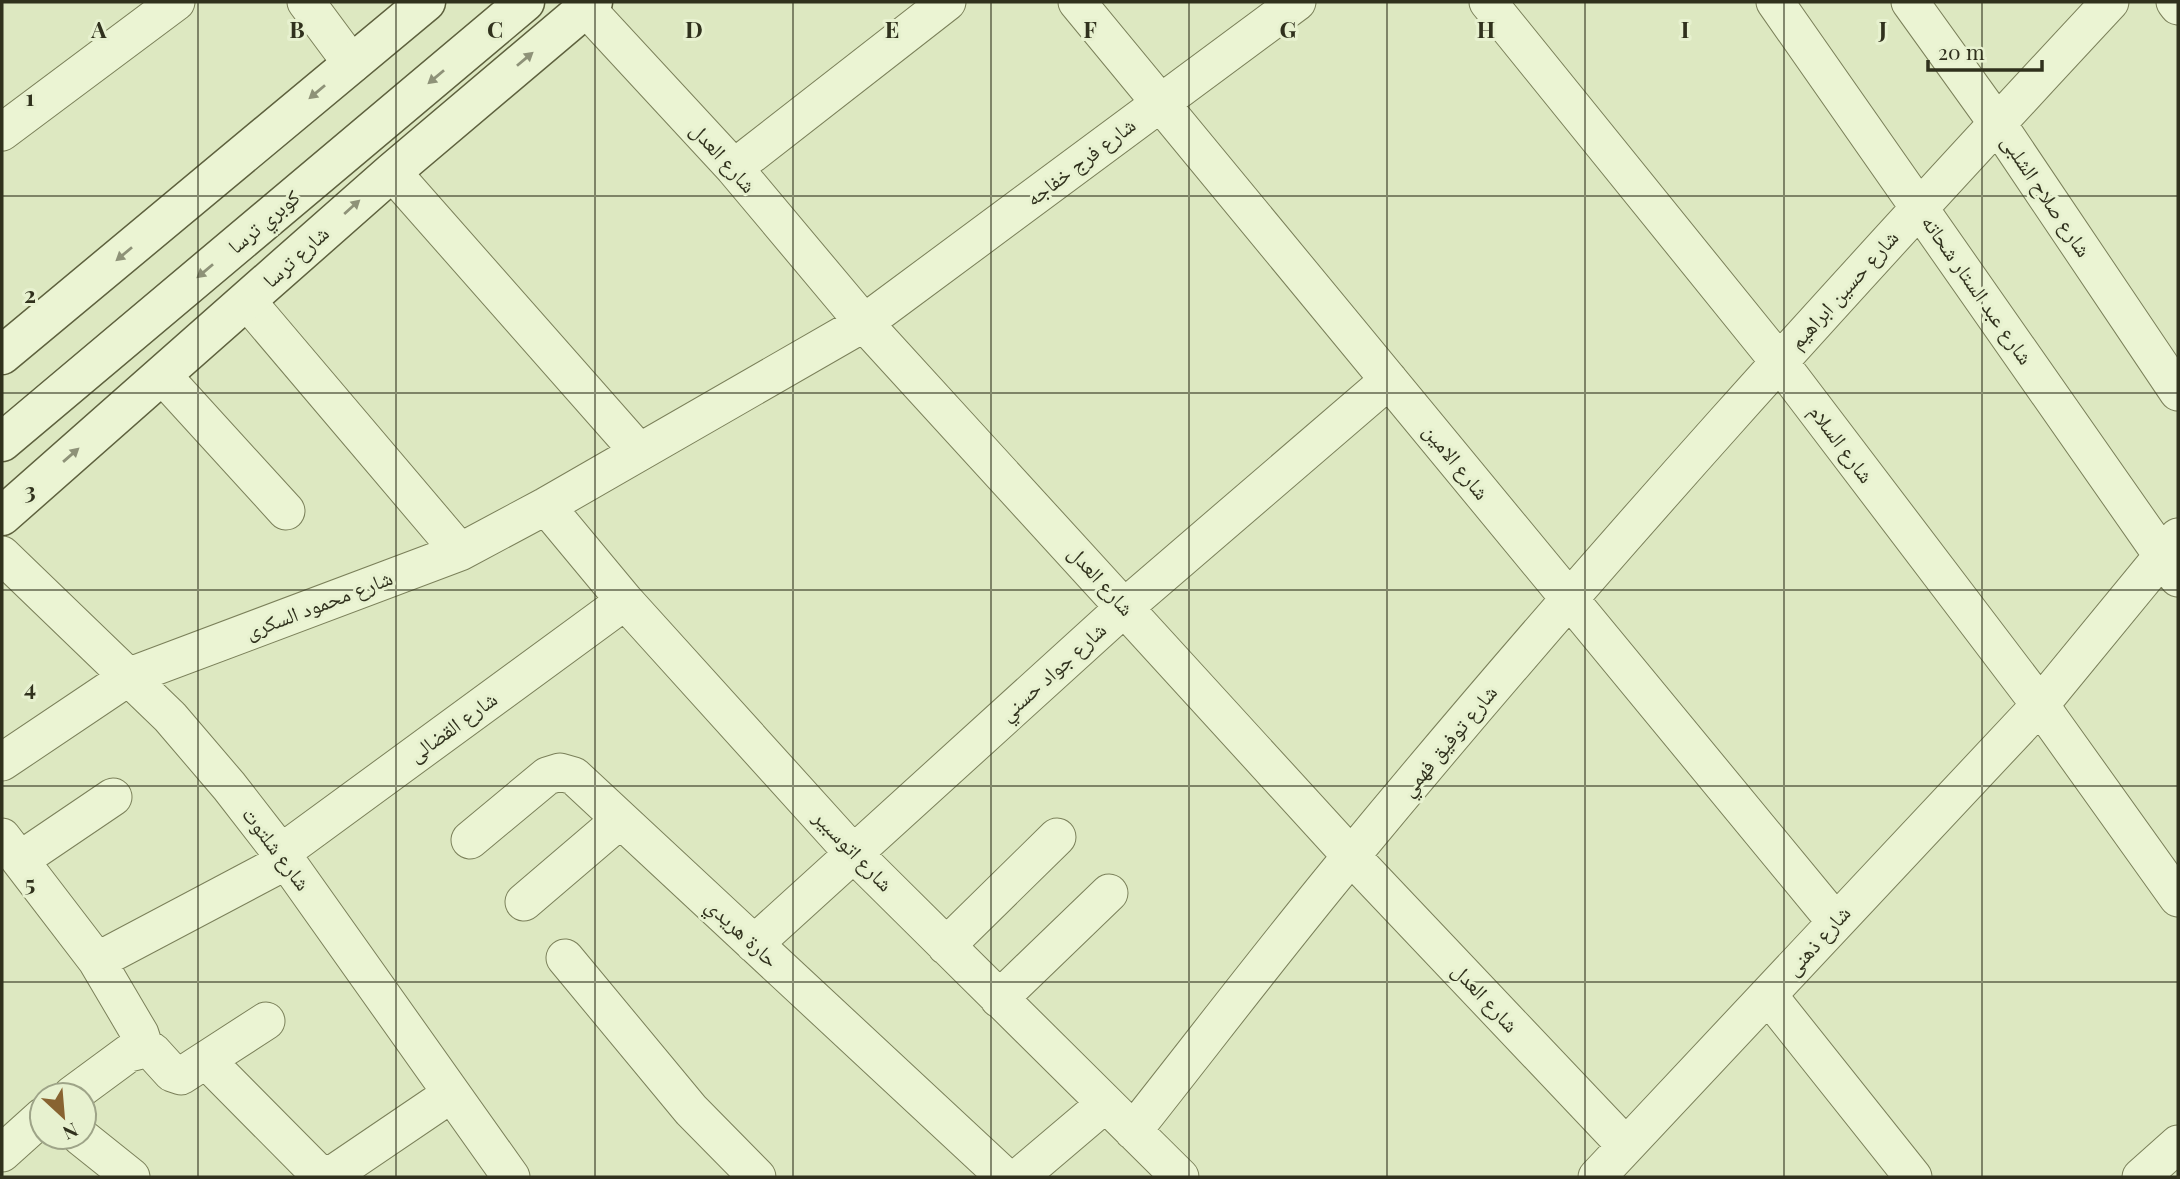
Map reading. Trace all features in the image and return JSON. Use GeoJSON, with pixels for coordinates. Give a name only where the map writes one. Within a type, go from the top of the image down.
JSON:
{"type":"FeatureCollection","features":[{"type":"Feature","properties":{"kind":"main road"},"geometry":{"type":"LineString","coordinates":[[2,355],[426,2]]}},
{"type":"Feature","properties":{"kind":"main road","name":"كوبري ترسا"},"geometry":{"type":"LineString","coordinates":[[2,442],[525,2]]}},
{"type":"Feature","properties":{"kind":"main road","name":"شارع ترسا"},"geometry":{"type":"LineString","coordinates":[[2,516],[392,172],[589,5]]}},
{"type":"Feature","properties":{"kind":"street"},"geometry":{"type":"LineString","coordinates":[[2,132],[176,2]]}},
{"type":"Feature","properties":{"kind":"street"},"geometry":{"type":"LineString","coordinates":[[306,2],[352,64]]}},
{"type":"Feature","properties":{"kind":"street"},"geometry":{"type":"LineString","coordinates":[[733,168],[947,2]]}},
{"type":"Feature","properties":{"kind":"street","name":"شارع الامين"},"geometry":{"type":"LineString","coordinates":[[1077,2],[1835,921]]}},
{"type":"Feature","properties":{"kind":"street","name":"شارع فرج خفاجه"},"geometry":{"type":"LineString","coordinates":[[639,452],[864,323],[1297,2]]}},
{"type":"Feature","properties":{"kind":"street","name":"شارع عبد الستار شحاته"},"geometry":{"type":"LineString","coordinates":[[1775,2],[2173,557]]}},
{"type":"Feature","properties":{"kind":"street","name":"شارع صلاح الشلبى"},"geometry":{"type":"LineString","coordinates":[[1910,2],[1997,123],[2178,392]]}},
{"type":"Feature","properties":{"kind":"street","name":"شارع حسين ابراهيم"},"geometry":{"type":"LineString","coordinates":[[1780,363],[1919,206],[2110,2]]}},
{"type":"Feature","properties":{"kind":"street"},"geometry":{"type":"LineString","coordinates":[[2175,2],[2178,6]]}},
{"type":"Feature","properties":{"kind":"street","name":"شارع السلام"},"geometry":{"type":"LineString","coordinates":[[1490,3],[1780,363],[2040,705],[2178,898]]}},
{"type":"Feature","properties":{"kind":"street","name":"شارع العدل"},"geometry":{"type":"LineString","coordinates":[[589,5],[733,168],[864,323],[1351,856],[1625,1145]]}},
{"type":"Feature","properties":{"kind":"street"},"geometry":{"type":"LineString","coordinates":[[392,172],[639,452]]}},
{"type":"Feature","properties":{"kind":"street"},"geometry":{"type":"LineString","coordinates":[[247,301],[460,552]]}},
{"type":"Feature","properties":{"kind":"street","name":"شارع توفيق فهمي"},"geometry":{"type":"LineString","coordinates":[[1133,1131],[1351,856],[1569,599],[1780,363]]}},
{"type":"Feature","properties":{"kind":"street"},"geometry":{"type":"LineString","coordinates":[[162,375],[286,511]]}},
{"type":"Feature","properties":{"kind":"street","name":"شارع جواد حسني"},"geometry":{"type":"LineString","coordinates":[[754,944],[852,852],[1125,607],[1389,380]]}},
{"type":"Feature","properties":{"kind":"street","name":"شارع محمود السكرى"},"geometry":{"type":"LineString","coordinates":[[2,762],[130,676],[460,552],[639,452]]}},
{"type":"Feature","properties":{"kind":"street","name":"شارع اتوسبير"},"geometry":{"type":"LineString","coordinates":[[546,506],[625,601],[852,852],[1180,1177]]}},
{"type":"Feature","properties":{"kind":"street","name":"شارع شلتوت"},"geometry":{"type":"LineString","coordinates":[[2,555],[170,716],[284,857],[510,1177]]}},
{"type":"Feature","properties":{"kind":"street","name":"شارع ذهنى"},"geometry":{"type":"LineString","coordinates":[[1597,1177],[2040,705],[2173,557]]}},
{"type":"Feature","properties":{"kind":"street","name":"شارع القضالى"},"geometry":{"type":"LineString","coordinates":[[97,961],[284,857],[625,601]]}},
{"type":"Feature","properties":{"kind":"street","name":"حارة هريدي"},"geometry":{"type":"LineString","coordinates":[[470,840],[547,776],[560,772],[573,776],[1005,1177]]}},
{"type":"Feature","properties":{"kind":"street"},"geometry":{"type":"LineString","coordinates":[[113,797],[9,852],[97,961],[140,1034],[145,1049]]}},
{"type":"Feature","properties":{"kind":"street"},"geometry":{"type":"LineString","coordinates":[[524,902],[620,820]]}},
{"type":"Feature","properties":{"kind":"street"},"geometry":{"type":"LineString","coordinates":[[946,946],[1057,837]]}},
{"type":"Feature","properties":{"kind":"street"},"geometry":{"type":"LineString","coordinates":[[999,999],[1110,893]]}},
{"type":"Feature","properties":{"kind":"street"},"geometry":{"type":"LineString","coordinates":[[565,958],[691,1110],[757,1177]]}},
{"type":"Feature","properties":{"kind":"street"},"geometry":{"type":"LineString","coordinates":[[1768,995],[1913,1177]]}},
{"type":"Feature","properties":{"kind":"street"},"geometry":{"type":"LineString","coordinates":[[91,1081],[129,1053],[145,1049],[152,1051],[172,1073],[181,1076],[266,1021]]}},
{"type":"Feature","properties":{"kind":"street"},"geometry":{"type":"LineString","coordinates":[[207,1061],[312,1169],[327,1175],[451,1094]]}},
{"type":"Feature","properties":{"kind":"street"},"geometry":{"type":"LineString","coordinates":[[1019,1177],[1105,1104]]}},
{"type":"Feature","properties":{"kind":"street"},"geometry":{"type":"LineString","coordinates":[[2,1153],[28,1130]]}},
{"type":"Feature","properties":{"kind":"street"},"geometry":{"type":"LineString","coordinates":[[2141,1177],[2178,1144]]}},
{"type":"Feature","properties":{"kind":"street"},"geometry":{"type":"LineString","coordinates":[[98,1151],[131,1177]]}}]}
